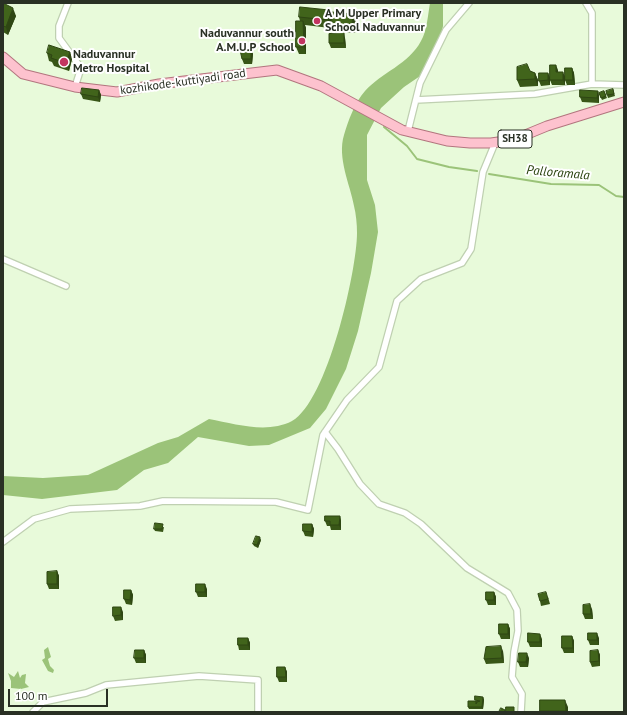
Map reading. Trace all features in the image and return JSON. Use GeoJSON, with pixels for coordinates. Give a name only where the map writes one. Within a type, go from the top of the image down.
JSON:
{"type":"FeatureCollection","features":[{"type":"Feature","properties":{"kind":"main road","name":"kozhikode-kuttiyadi road"},"geometry":{"type":"LineString","coordinates":[[3,57],[23,74],[75,87],[117,92],[159,84],[277,70],[321,86],[405,131]]}},
{"type":"Feature","properties":{"kind":"main road","name":"SH38"},"geometry":{"type":"LineString","coordinates":[[405,131],[447,140],[470,143],[496,143],[513,140],[547,126],[624,102]]}},
{"type":"Feature","properties":{"kind":"street"},"geometry":{"type":"LineString","coordinates":[[68,3],[59,26],[60,38],[81,68],[75,87]]}},
{"type":"Feature","properties":{"kind":"street"},"geometry":{"type":"LineString","coordinates":[[405,131],[416,100],[420,83],[446,30],[469,3]]}},
{"type":"Feature","properties":{"kind":"street"},"geometry":{"type":"LineString","coordinates":[[586,3],[592,13],[592,84]]}},
{"type":"Feature","properties":{"kind":"street"},"geometry":{"type":"LineString","coordinates":[[416,100],[535,94],[592,84],[624,85]]}},
{"type":"Feature","properties":{"kind":"street"},"geometry":{"type":"LineString","coordinates":[[3,542],[34,519],[70,509],[140,506],[163,501],[276,502],[308,510],[323,435],[347,400],[379,367],[397,300],[421,280],[462,262],[470,249],[483,172],[496,143]]}},
{"type":"Feature","properties":{"kind":"street"},"geometry":{"type":"LineString","coordinates":[[3,259],[66,286]]}},
{"type":"Feature","properties":{"kind":"street"},"geometry":{"type":"LineString","coordinates":[[325,432],[360,484],[379,504],[405,513],[421,524],[467,568],[508,593],[517,610],[518,631],[512,677],[522,694],[521,712]]}},
{"type":"Feature","properties":{"kind":"street"},"geometry":{"type":"LineString","coordinates":[[34,712],[43,702],[86,693],[106,685],[199,676],[258,680],[258,712]]}},
{"type":"Feature","properties":{"kind":"shaded area"},"geometry":{"type":"Polygon","coordinates":[[[430,3],[443,3],[443,26],[439,45],[423,74],[404,87],[381,108],[367,135],[367,180],[375,205],[378,232],[371,273],[358,331],[346,369],[326,409],[310,428],[269,445],[249,446],[198,437],[168,463],[144,470],[117,490],[42,499],[3,495],[3,476],[43,478],[88,475],[158,443],[178,437],[209,419],[251,427],[272,427],[292,421],[305,409],[317,389],[338,334],[346,304],[356,251],[356,216],[342,153],[344,135],[355,106],[361,95],[416,49],[425,32],[430,3]]]}},
{"type":"Feature","properties":{"kind":"shaded area"},"geometry":{"type":"Polygon","coordinates":[[[48,647],[51,657],[48,659],[50,666],[54,670],[53,673],[48,671],[42,660],[45,658],[44,650],[48,647]]]}},
{"type":"Feature","properties":{"kind":"shaded area"},"geometry":{"type":"Polygon","coordinates":[[[18,671],[20,678],[22,675],[26,674],[25,683],[29,687],[21,689],[11,688],[11,681],[8,673],[14,677],[18,671]]]}},
{"type":"Feature","properties":{"kind":"building"},"geometry":{"type":"Polygon","coordinates":[[[3,3],[13,8],[6,27],[3,26],[3,3]]]}},
{"type":"Feature","properties":{"kind":"building"},"geometry":{"type":"Polygon","coordinates":[[[300,7],[329,10],[328,20],[299,17],[300,7]]]}},
{"type":"Feature","properties":{"kind":"building"},"geometry":{"type":"Polygon","coordinates":[[[332,12],[353,14],[352,25],[332,24],[332,12]]]}},
{"type":"Feature","properties":{"kind":"building"},"geometry":{"type":"Polygon","coordinates":[[[296,21],[303,21],[304,47],[296,47],[296,21]]]}},
{"type":"Feature","properties":{"kind":"building"},"geometry":{"type":"Polygon","coordinates":[[[344,33],[344,43],[329,43],[329,34],[344,33]]]}},
{"type":"Feature","properties":{"kind":"building"},"geometry":{"type":"Polygon","coordinates":[[[49,45],[70,52],[66,63],[51,58],[52,55],[47,53],[49,45]]]}},
{"type":"Feature","properties":{"kind":"building"},"geometry":{"type":"Polygon","coordinates":[[[251,49],[251,59],[242,59],[240,50],[251,49]]]}},
{"type":"Feature","properties":{"kind":"building"},"geometry":{"type":"Polygon","coordinates":[[[527,64],[530,71],[535,73],[535,79],[517,80],[517,67],[527,64]]]}},
{"type":"Feature","properties":{"kind":"building"},"geometry":{"type":"Polygon","coordinates":[[[550,65],[556,65],[556,72],[563,72],[563,80],[550,80],[550,65]]]}},
{"type":"Feature","properties":{"kind":"building"},"geometry":{"type":"Polygon","coordinates":[[[565,68],[572,68],[573,80],[565,80],[565,68]]]}},
{"type":"Feature","properties":{"kind":"building"},"geometry":{"type":"Polygon","coordinates":[[[539,73],[548,73],[548,80],[539,81],[539,73]]]}},
{"type":"Feature","properties":{"kind":"building"},"geometry":{"type":"Polygon","coordinates":[[[82,88],[99,90],[98,97],[81,94],[82,88]]]}},
{"type":"Feature","properties":{"kind":"building"},"geometry":{"type":"Polygon","coordinates":[[[613,89],[614,94],[607,95],[606,91],[613,89]]]}},
{"type":"Feature","properties":{"kind":"building"},"geometry":{"type":"Polygon","coordinates":[[[580,90],[598,91],[597,98],[580,97],[580,90]]]}},
{"type":"Feature","properties":{"kind":"building"},"geometry":{"type":"Polygon","coordinates":[[[604,91],[606,96],[601,98],[599,93],[604,91]]]}},
{"type":"Feature","properties":{"kind":"building"},"geometry":{"type":"Polygon","coordinates":[[[325,516],[340,516],[339,525],[330,525],[330,521],[325,521],[325,516]]]}},
{"type":"Feature","properties":{"kind":"building"},"geometry":{"type":"Polygon","coordinates":[[[155,523],[163,524],[162,529],[154,529],[155,523]]]}},
{"type":"Feature","properties":{"kind":"building"},"geometry":{"type":"Polygon","coordinates":[[[303,524],[312,524],[312,532],[303,531],[303,524]]]}},
{"type":"Feature","properties":{"kind":"building"},"geometry":{"type":"Polygon","coordinates":[[[256,536],[260,537],[257,545],[253,544],[256,536]]]}},
{"type":"Feature","properties":{"kind":"building"},"geometry":{"type":"Polygon","coordinates":[[[57,571],[57,584],[47,584],[47,572],[57,571]]]}},
{"type":"Feature","properties":{"kind":"building"},"geometry":{"type":"Polygon","coordinates":[[[196,584],[205,584],[205,592],[196,592],[196,584]]]}},
{"type":"Feature","properties":{"kind":"building"},"geometry":{"type":"Polygon","coordinates":[[[124,590],[131,590],[130,600],[124,599],[124,590]]]}},
{"type":"Feature","properties":{"kind":"building"},"geometry":{"type":"Polygon","coordinates":[[[486,592],[494,592],[494,600],[486,600],[486,592]]]}},
{"type":"Feature","properties":{"kind":"building"},"geometry":{"type":"Polygon","coordinates":[[[546,592],[548,599],[540,601],[538,594],[546,592]]]}},
{"type":"Feature","properties":{"kind":"building"},"geometry":{"type":"Polygon","coordinates":[[[590,604],[591,614],[583,614],[583,605],[590,604]]]}},
{"type":"Feature","properties":{"kind":"building"},"geometry":{"type":"Polygon","coordinates":[[[113,607],[121,607],[121,615],[113,616],[113,607]]]}},
{"type":"Feature","properties":{"kind":"building"},"geometry":{"type":"Polygon","coordinates":[[[499,624],[508,624],[508,634],[499,634],[499,624]]]}},
{"type":"Feature","properties":{"kind":"building"},"geometry":{"type":"Polygon","coordinates":[[[528,633],[540,634],[540,642],[528,642],[528,633]]]}},
{"type":"Feature","properties":{"kind":"building"},"geometry":{"type":"Polygon","coordinates":[[[588,633],[597,633],[597,640],[588,640],[588,633]]]}},
{"type":"Feature","properties":{"kind":"building"},"geometry":{"type":"Polygon","coordinates":[[[562,636],[572,636],[573,648],[562,648],[562,636]]]}},
{"type":"Feature","properties":{"kind":"building"},"geometry":{"type":"Polygon","coordinates":[[[238,638],[248,638],[248,645],[238,645],[238,638]]]}},
{"type":"Feature","properties":{"kind":"building"},"geometry":{"type":"Polygon","coordinates":[[[501,646],[502,658],[484,659],[486,647],[501,646]]]}},
{"type":"Feature","properties":{"kind":"building"},"geometry":{"type":"Polygon","coordinates":[[[135,650],[144,650],[144,658],[134,658],[135,650]]]}},
{"type":"Feature","properties":{"kind":"building"},"geometry":{"type":"Polygon","coordinates":[[[598,650],[599,661],[590,662],[590,651],[598,650]]]}},
{"type":"Feature","properties":{"kind":"building"},"geometry":{"type":"Polygon","coordinates":[[[519,653],[527,653],[526,662],[518,662],[519,653]]]}},
{"type":"Feature","properties":{"kind":"building"},"geometry":{"type":"Polygon","coordinates":[[[277,667],[285,667],[286,677],[277,677],[277,667]]]}},
{"type":"Feature","properties":{"kind":"building"},"geometry":{"type":"Polygon","coordinates":[[[475,696],[483,697],[482,707],[468,707],[468,701],[476,701],[476,704],[480,701],[475,700],[475,696]]]}},
{"type":"Feature","properties":{"kind":"building"},"geometry":{"type":"Polygon","coordinates":[[[540,700],[565,700],[566,711],[540,711],[540,700]]]}},
{"type":"Feature","properties":{"kind":"building"},"geometry":{"type":"Polygon","coordinates":[[[506,707],[514,707],[514,712],[506,712],[506,707]]]}},
{"type":"Feature","properties":{"kind":"building"},"geometry":{"type":"Polygon","coordinates":[[[501,708],[505,710],[505,712],[499,712],[501,708]]]}},
{"type":"Feature","properties":{"kind":"waterway"},"geometry":{"type":"LineString","coordinates":[[384,127],[407,146],[417,159],[449,167],[477,171]]}},
{"type":"Feature","properties":{"kind":"waterway","name":"Palloramala"},"geometry":{"type":"LineString","coordinates":[[489,174],[551,184],[599,185],[616,196],[624,197]]}},
{"type":"Feature","properties":{"kind":"place","name":"A M Upper Primary School Naduvannur"},"geometry":{"type":"Point","coordinates":[317,21]}},
{"type":"Feature","properties":{"kind":"place","name":"Naduvannur south A.M.U.P School"},"geometry":{"type":"Point","coordinates":[302,41]}},
{"type":"Feature","properties":{"kind":"place","name":"Naduvannur Metro Hospital"},"geometry":{"type":"Point","coordinates":[64,62]}}]}
